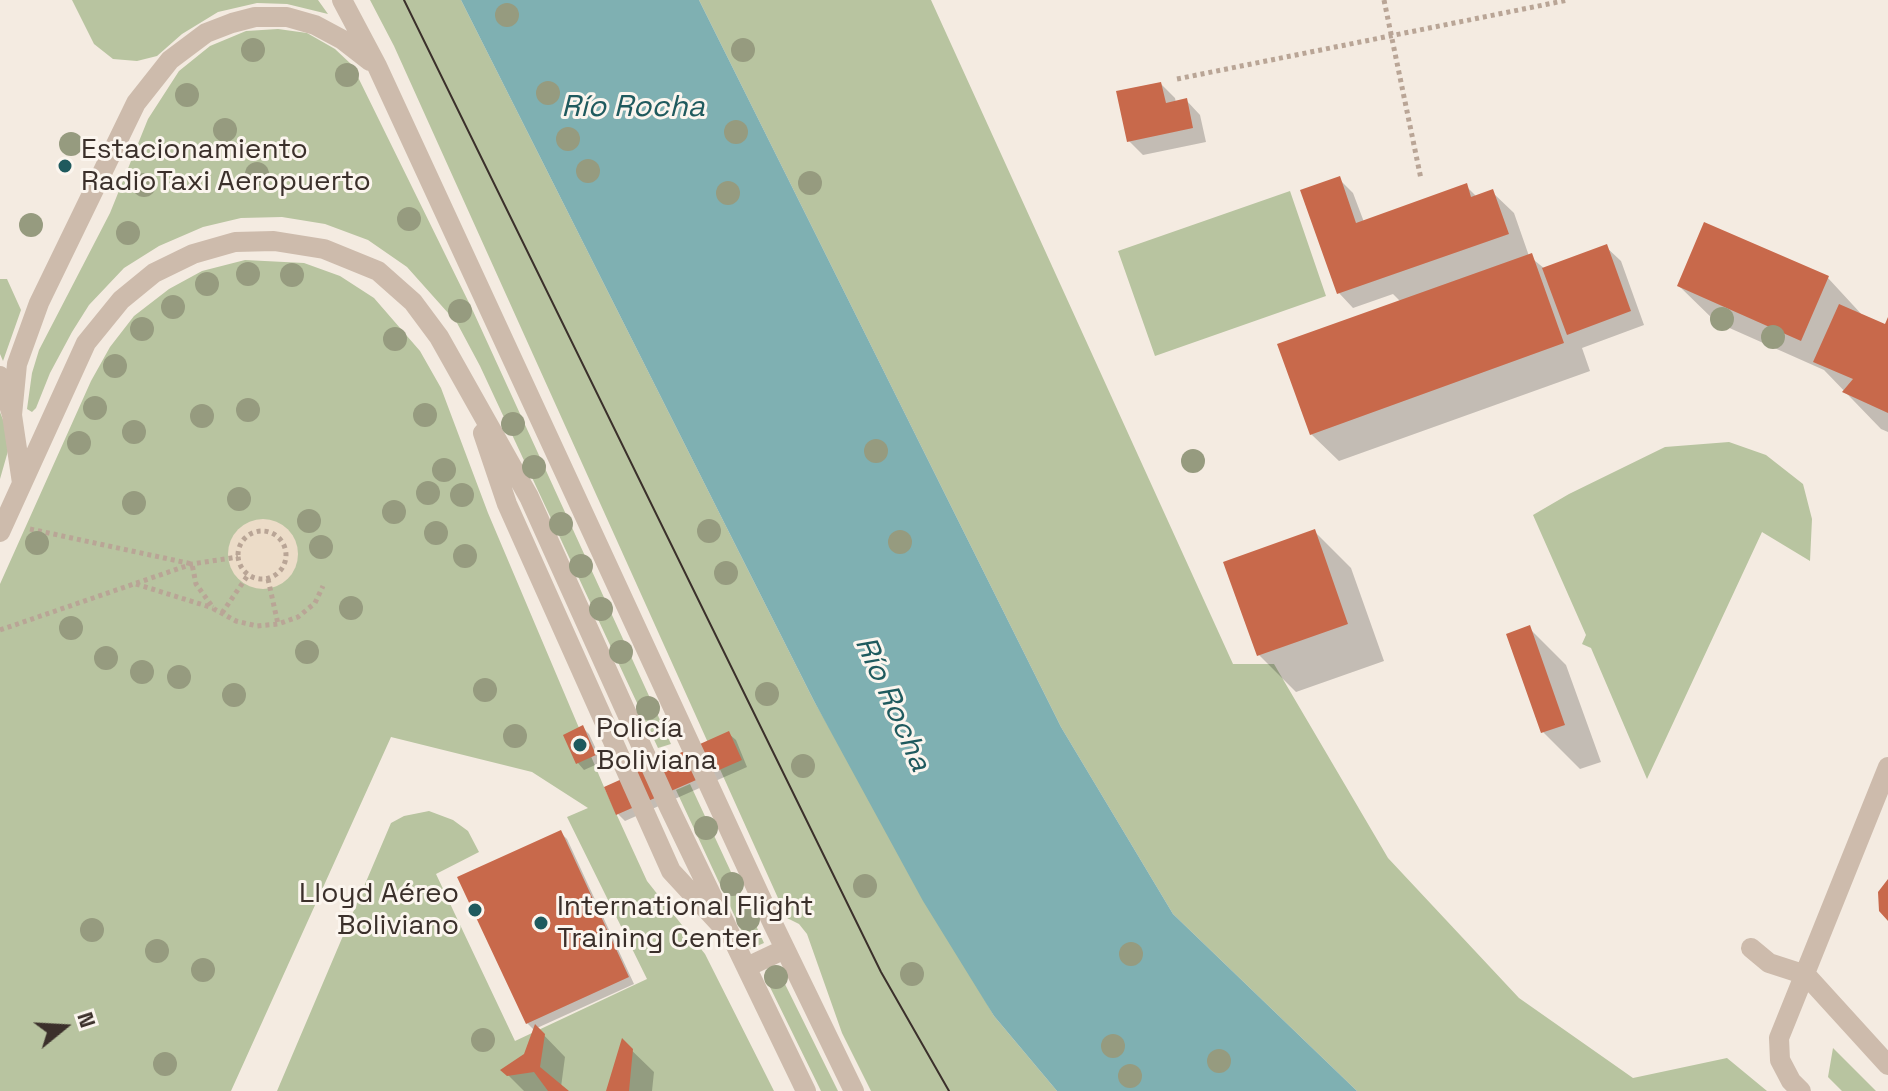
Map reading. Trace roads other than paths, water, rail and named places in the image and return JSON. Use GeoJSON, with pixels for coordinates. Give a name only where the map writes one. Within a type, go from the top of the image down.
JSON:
{"type":"FeatureCollection","features":[{"type":"Feature","properties":{"kind":"street"},"geometry":{"type":"LineString","coordinates":[[342,0],[377,66],[785,949],[854,1091]]}},
{"type":"Feature","properties":{"kind":"street"},"geometry":{"type":"LineString","coordinates":[[12,415],[17,364],[39,303],[136,103],[170,60],[206,33],[255,17],[287,17],[315,25],[343,40],[377,66]]}},
{"type":"Feature","properties":{"kind":"street"},"geometry":{"type":"LineString","coordinates":[[0,532],[86,343],[121,300],[154,273],[193,254],[235,242],[274,241],[324,249],[378,271],[413,302],[439,337],[529,497],[669,807],[806,1091]]}},
{"type":"Feature","properties":{"kind":"street"},"geometry":{"type":"LineString","coordinates":[[0,376],[12,415],[22,483]]}},
{"type":"Feature","properties":{"kind":"street"},"geometry":{"type":"LineString","coordinates":[[1801,1091],[1791,1081],[1780,1060],[1779,1038],[1888,767]]}},
{"type":"Feature","properties":{"kind":"street"},"geometry":{"type":"LineString","coordinates":[[1751,948],[1769,963],[1806,975],[1888,1065]]}},
{"type":"Feature","properties":{"kind":"street"},"geometry":{"type":"LineString","coordinates":[[747,967],[785,949]]}},
{"type":"Feature","properties":{"kind":"water","name":"Río Rocha"},"geometry":{"type":"Polygon","coordinates":[[[461,0],[699,0],[1061,727],[1173,914],[1357,1091],[1057,1091],[994,1016],[923,901],[814,701],[461,0]]]}},
{"type":"Feature","properties":{"kind":"tram line"},"geometry":{"type":"LineString","coordinates":[[404,0],[881,972],[949,1091]]}},
{"type":"Feature","properties":{"kind":"place","name":"Estacionamiento RadioTaxi Aeropuerto"},"geometry":{"type":"Point","coordinates":[65,166]}},
{"type":"Feature","properties":{"kind":"place","name":"Policía Boliviana"},"geometry":{"type":"Point","coordinates":[580,745]}},
{"type":"Feature","properties":{"kind":"place","name":"Lloyd Aéreo Boliviano"},"geometry":{"type":"Point","coordinates":[475,910]}},
{"type":"Feature","properties":{"kind":"place","name":"International Flight Training Center"},"geometry":{"type":"Point","coordinates":[541,923]}}]}
